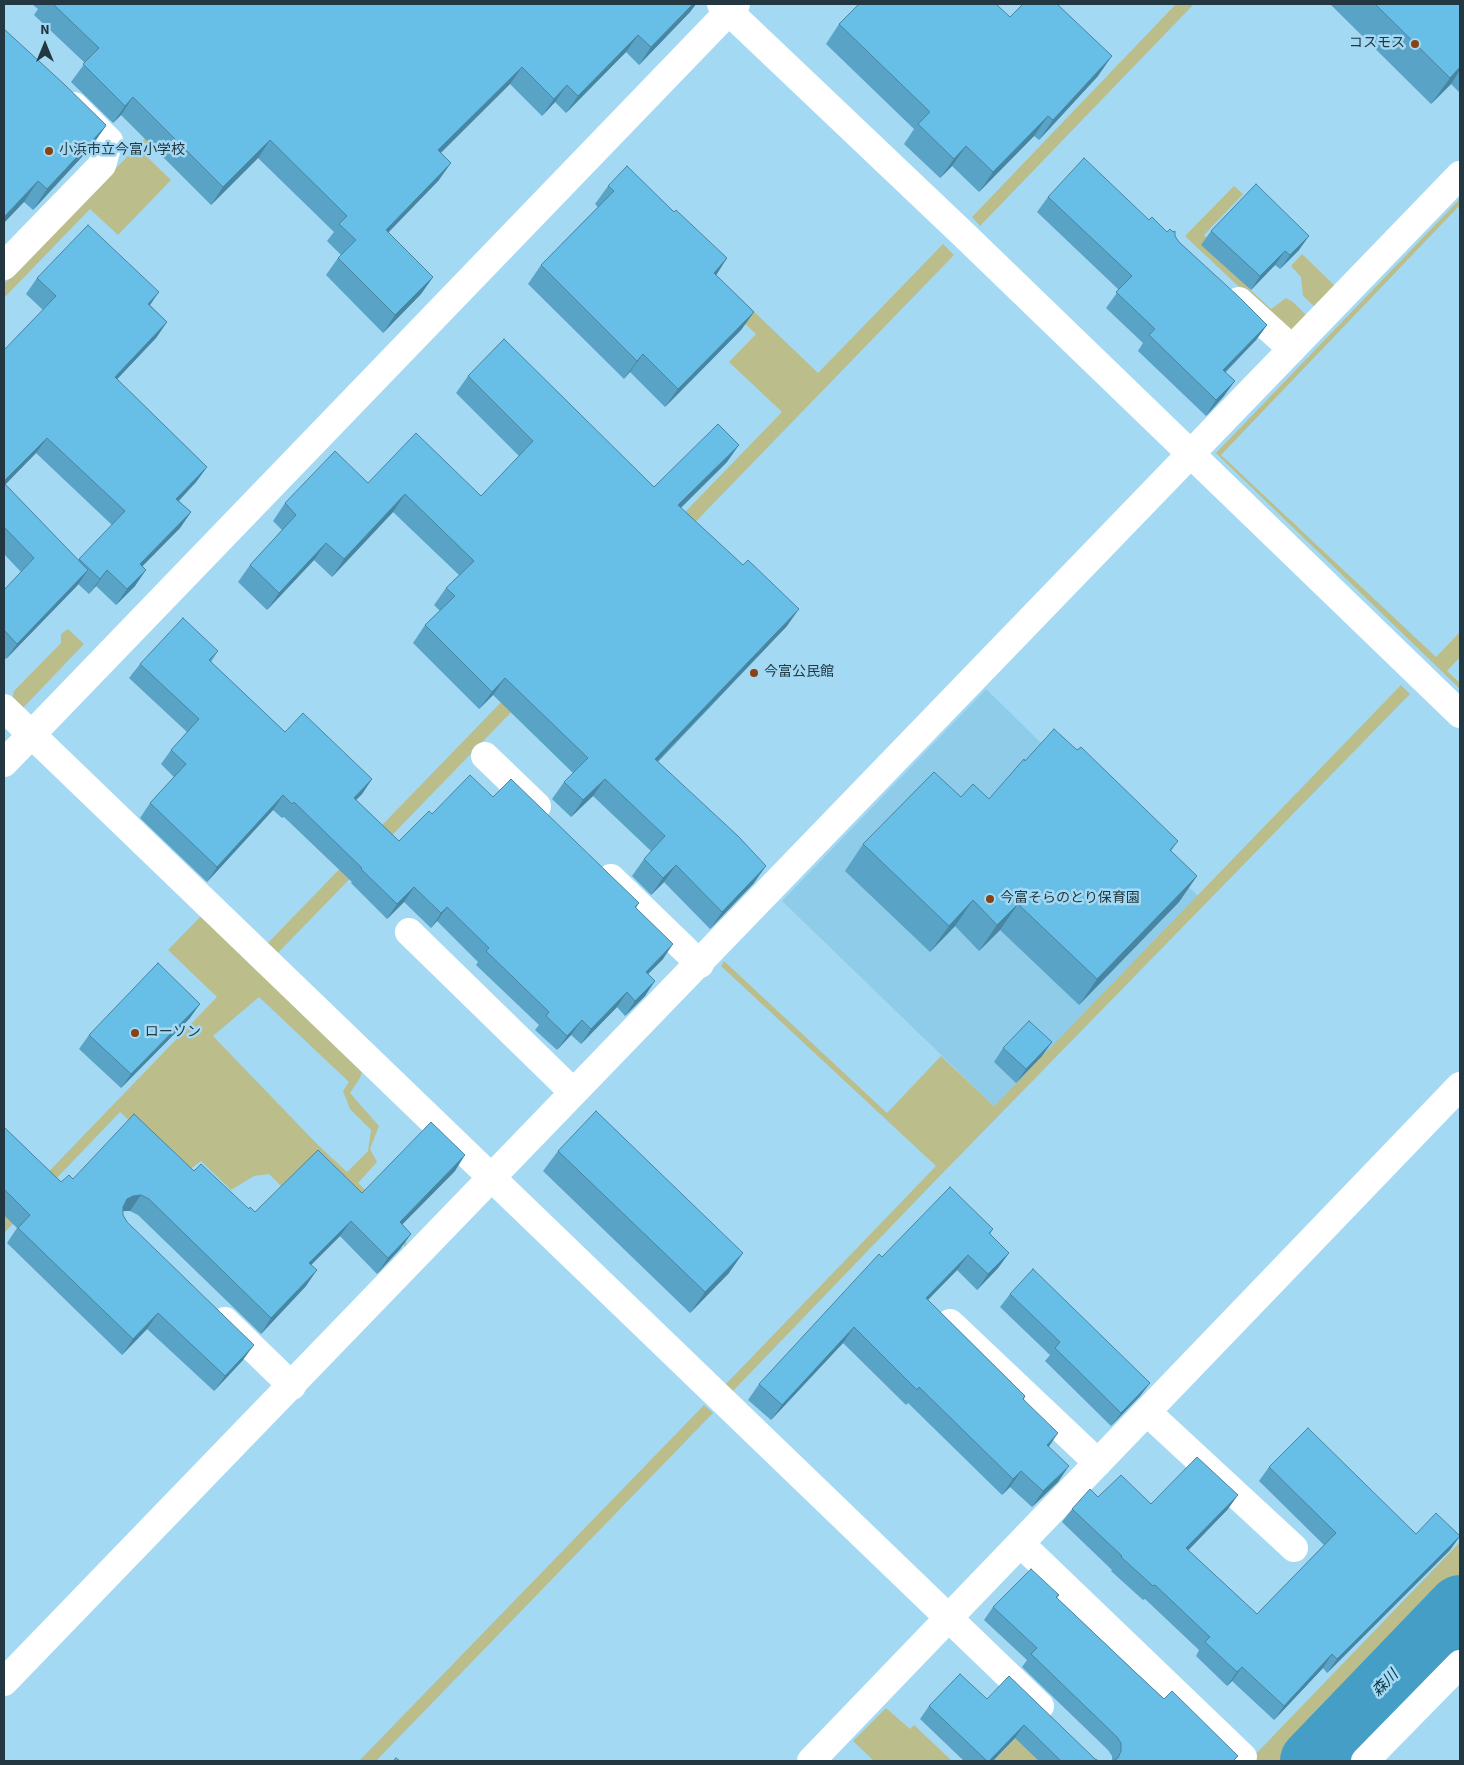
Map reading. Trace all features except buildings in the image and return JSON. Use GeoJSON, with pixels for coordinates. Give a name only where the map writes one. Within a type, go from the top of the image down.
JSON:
{"type":"FeatureCollection","features":[{"type":"Feature","properties":{"kind":"street"},"geometry":{"type":"LineString","coordinates":[[4,762],[729,6],[1460,714]]}},
{"type":"Feature","properties":{"kind":"street"},"geometry":{"type":"LineString","coordinates":[[4,266],[102,165],[109,141],[60,92]]}},
{"type":"Feature","properties":{"kind":"street"},"geometry":{"type":"LineString","coordinates":[[4,1682],[292,1386],[573,1092],[700,964],[1460,175]]}},
{"type":"Feature","properties":{"kind":"street"},"geometry":{"type":"LineString","coordinates":[[1222,285],[1292,349]]}},
{"type":"Feature","properties":{"kind":"street"},"geometry":{"type":"LineString","coordinates":[[4,708],[1055,1720]]}},
{"type":"Feature","properties":{"kind":"street"},"geometry":{"type":"LineString","coordinates":[[485,756],[556,825]]}},
{"type":"Feature","properties":{"kind":"street"},"geometry":{"type":"LineString","coordinates":[[592,860],[700,964]]}},
{"type":"Feature","properties":{"kind":"street"},"geometry":{"type":"LineString","coordinates":[[409,932],[573,1092]]}},
{"type":"Feature","properties":{"kind":"street"},"geometry":{"type":"LineString","coordinates":[[811,1761],[1460,1086]]}},
{"type":"Feature","properties":{"kind":"street"},"geometry":{"type":"LineString","coordinates":[[206,1303],[292,1386]]}},
{"type":"Feature","properties":{"kind":"street"},"geometry":{"type":"LineString","coordinates":[[950,1323],[1098,1463]]}},
{"type":"Feature","properties":{"kind":"street"},"geometry":{"type":"LineString","coordinates":[[1147,1412],[1294,1548]]}},
{"type":"Feature","properties":{"kind":"street"},"geometry":{"type":"LineString","coordinates":[[1021,1544],[1243,1757]]}},
{"type":"Feature","properties":{"kind":"street"},"geometry":{"type":"LineString","coordinates":[[1376,1758],[1460,1664]]}},
{"type":"Feature","properties":{"kind":"shaded area","name":"今富そらのとり保育園"},"geometry":{"type":"Polygon","coordinates":[[[986,689],[1198,896],[994,1106],[782,901],[986,689]]]}},
{"type":"Feature","properties":{"kind":"green space"},"geometry":{"type":"Polygon","coordinates":[[[275,4],[290,4],[144,154],[171,180],[118,235],[90,209],[4,298],[4,284],[275,4]]]}},
{"type":"Feature","properties":{"kind":"green space"},"geometry":{"type":"Polygon","coordinates":[[[1176,4],[1194,4],[980,226],[972,217],[1176,4]]]}},
{"type":"Feature","properties":{"kind":"green space"},"geometry":{"type":"Polygon","coordinates":[[[1234,186],[1243,194],[1204,235],[1251,282],[1247,287],[1271,309],[1286,298],[1293,302],[1307,316],[1290,335],[1185,236],[1234,186]]]}},
{"type":"Feature","properties":{"kind":"green space"},"geometry":{"type":"Polygon","coordinates":[[[1460,199],[1460,205],[1221,455],[1436,657],[1460,632],[1460,657],[1447,671],[1460,683],[1460,689],[1216,453],[1460,199]]]}},
{"type":"Feature","properties":{"kind":"green space"},"geometry":{"type":"Polygon","coordinates":[[[943,244],[954,255],[275,956],[265,946],[782,412],[729,362],[756,334],[719,299],[689,310],[719,278],[818,373],[943,244]]]}},
{"type":"Feature","properties":{"kind":"green space"},"geometry":{"type":"Polygon","coordinates":[[[1302,254],[1335,286],[1315,307],[1303,296],[1301,277],[1291,266],[1302,254]]]}},
{"type":"Feature","properties":{"kind":"green space"},"geometry":{"type":"Polygon","coordinates":[[[68,629],[84,644],[21,710],[12,700],[14,691],[61,643],[61,634],[68,629]]]}},
{"type":"Feature","properties":{"kind":"green space"},"geometry":{"type":"Polygon","coordinates":[[[1401,685],[1410,694],[732,1392],[725,1385],[936,1166],[721,966],[724,961],[887,1113],[941,1056],[994,1106],[1401,685]]]}},
{"type":"Feature","properties":{"kind":"green space"},"geometry":{"type":"Polygon","coordinates":[[[201,916],[362,1072],[350,1093],[379,1126],[370,1149],[377,1162],[358,1183],[403,1226],[407,1248],[311,1158],[282,1187],[269,1174],[254,1176],[231,1190],[201,1161],[185,1173],[120,1112],[4,1233],[4,1218],[217,997],[168,950],[201,916]],[[259,997],[213,1036],[317,1144],[347,1172],[368,1151],[371,1130],[350,1109],[343,1091],[349,1082],[259,997]]]}},
{"type":"Feature","properties":{"kind":"green space"},"geometry":{"type":"Polygon","coordinates":[[[704,1405],[713,1413],[376,1761],[359,1761],[704,1405]]]}},
{"type":"Feature","properties":{"kind":"green space"},"geometry":{"type":"Polygon","coordinates":[[[1460,1542],[1460,1585],[1288,1761],[1249,1761],[1460,1542]]]}},
{"type":"Feature","properties":{"kind":"green space"},"geometry":{"type":"Polygon","coordinates":[[[1460,1628],[1460,1644],[1346,1761],[1328,1761],[1460,1628]]]}},
{"type":"Feature","properties":{"kind":"green space"},"geometry":{"type":"Polygon","coordinates":[[[886,1708],[910,1729],[914,1725],[952,1761],[874,1761],[853,1741],[886,1708]]]}},
{"type":"Feature","properties":{"kind":"green space"},"geometry":{"type":"Polygon","coordinates":[[[1024,1729],[1048,1761],[994,1761],[1024,1729]]]}},
{"type":"Feature","properties":{"kind":"waterway","name":"森川"},"geometry":{"type":"LineString","coordinates":[[1312,1761],[1460,1607]]}},
{"type":"Feature","properties":{"kind":"place","name":"コスモス"},"geometry":{"type":"Point","coordinates":[1415,44]}},
{"type":"Feature","properties":{"kind":"place","name":"小浜市立今富小学校"},"geometry":{"type":"Point","coordinates":[49,151]}},
{"type":"Feature","properties":{"kind":"place","name":"今富公民館"},"geometry":{"type":"Point","coordinates":[754,673]}},
{"type":"Feature","properties":{"kind":"place","name":"今富そらのとり保育園"},"geometry":{"type":"Point","coordinates":[990,899]}},
{"type":"Feature","properties":{"kind":"place","name":"ローソン"},"geometry":{"type":"Point","coordinates":[135,1033]}}]}
